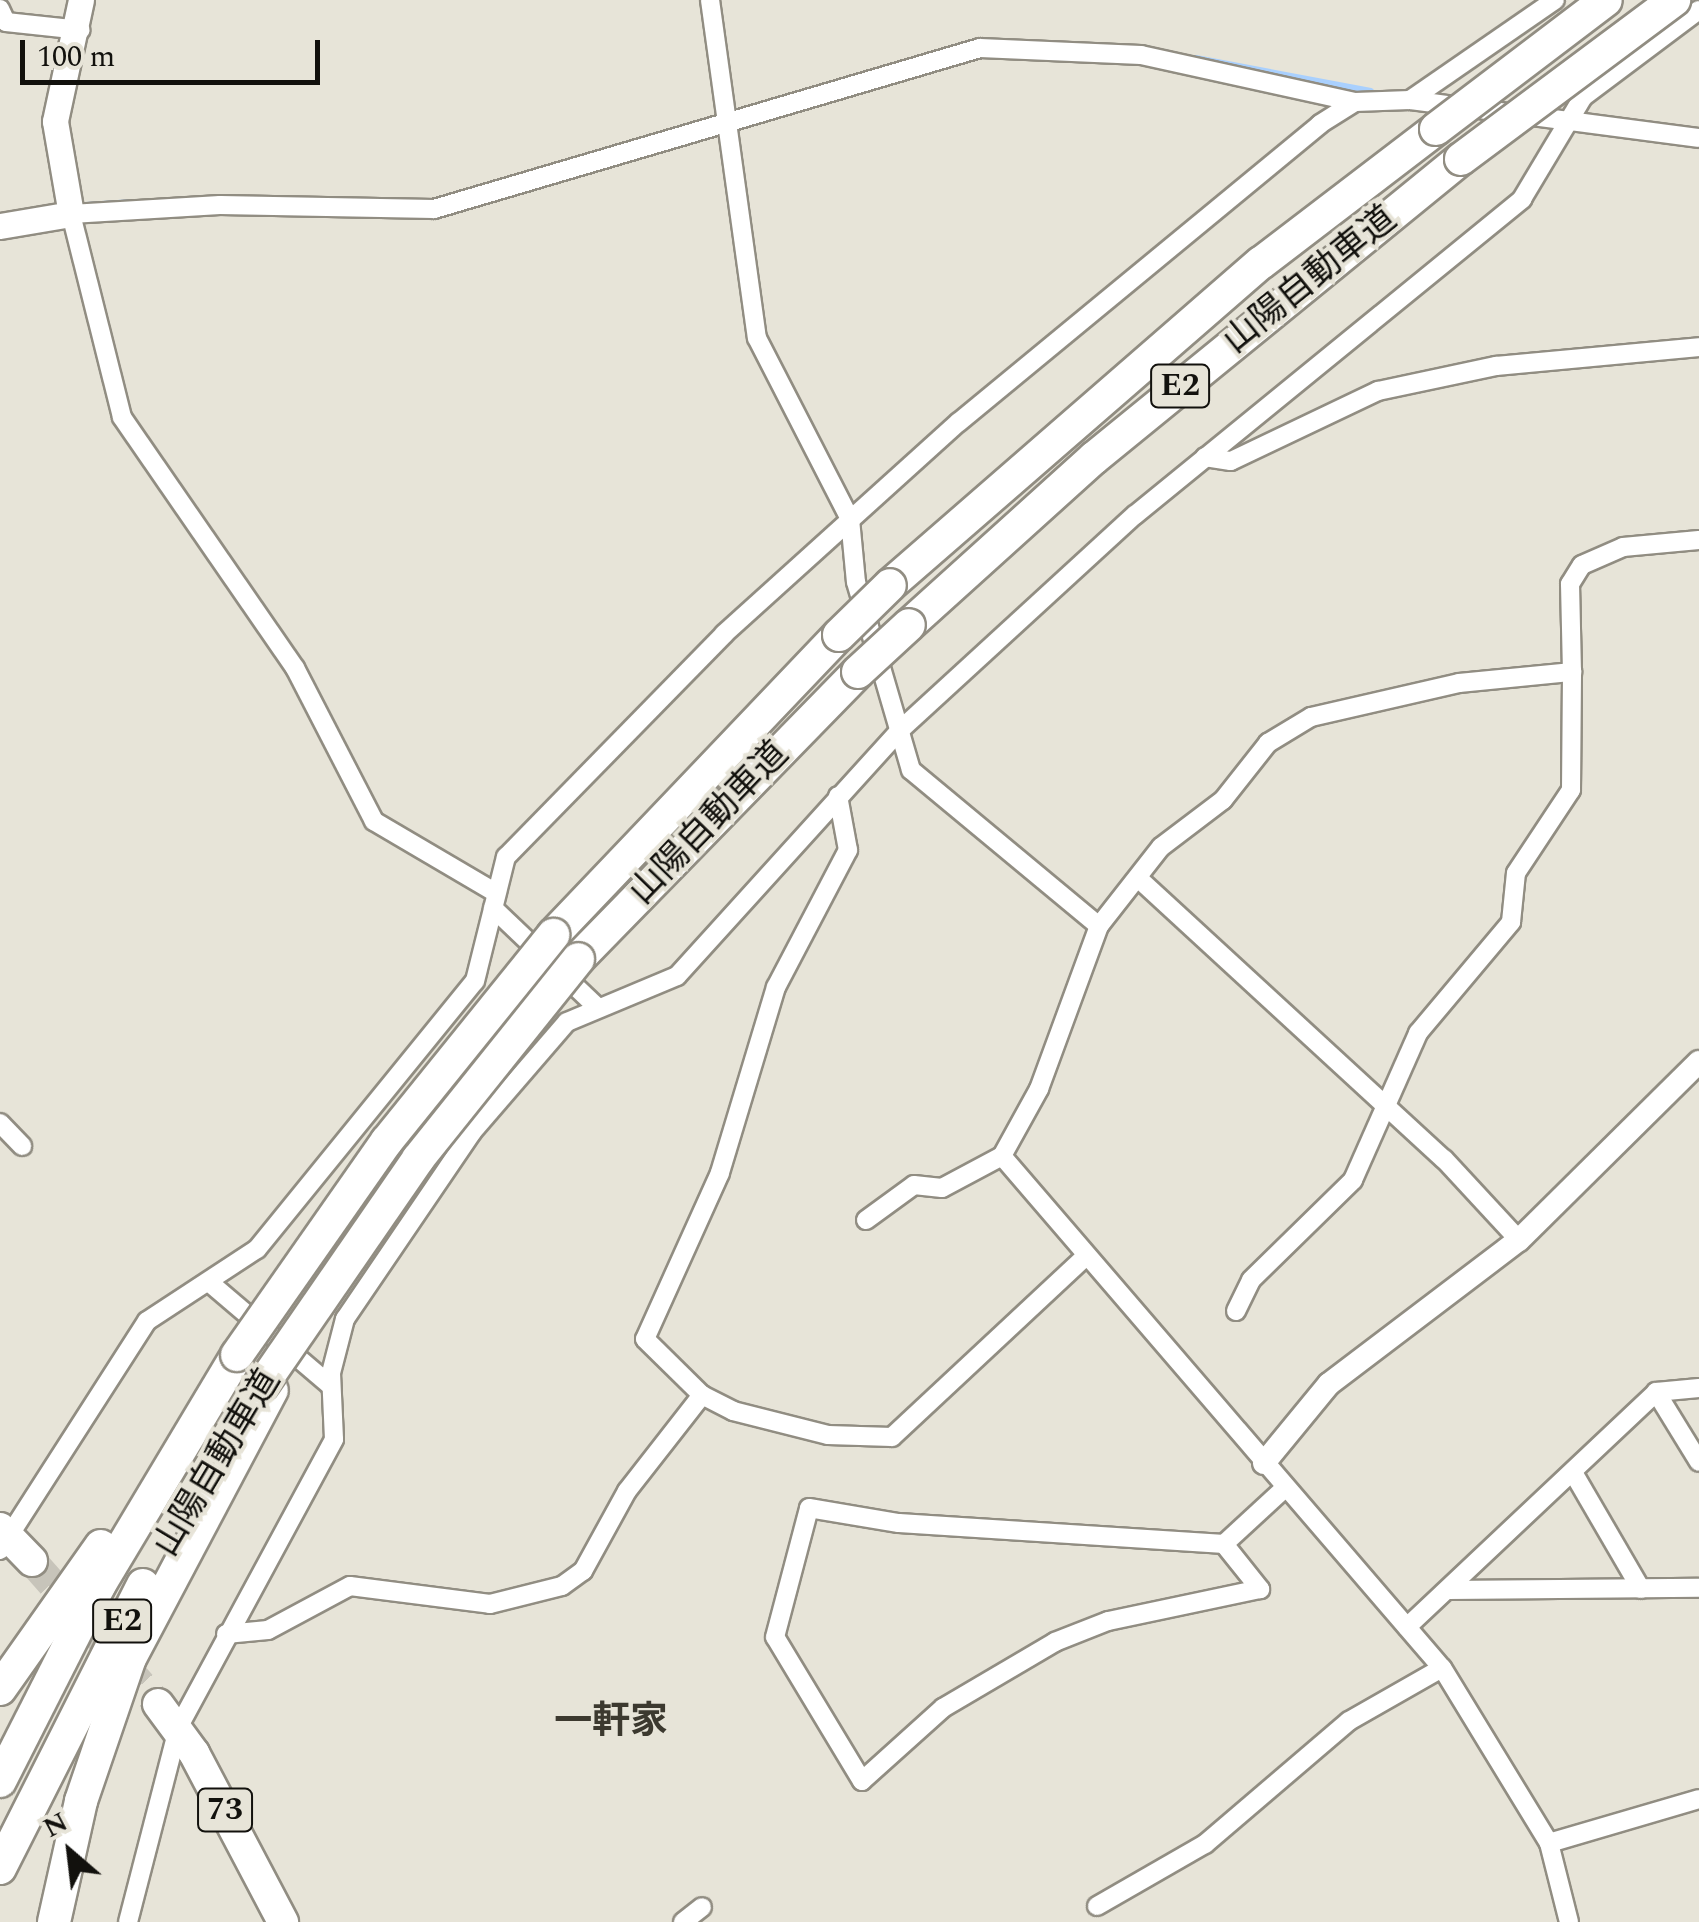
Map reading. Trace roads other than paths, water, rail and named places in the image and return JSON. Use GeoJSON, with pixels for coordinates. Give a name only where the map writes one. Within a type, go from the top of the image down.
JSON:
{"type":"FeatureCollection","features":[{"type":"Feature","properties":{"kind":"highway","name":"山陽自動車道"},"geometry":{"type":"LineString","coordinates":[[0,1782],[100,1584],[237,1355],[387,1141],[553,935],[890,586],[1232,288],[1606,0]]}},
{"type":"Feature","properties":{"kind":"highway","name":"山陽自動車道"},"geometry":{"type":"LineString","coordinates":[[0,1868],[69,1717],[356,1246],[578,959],[858,672],[1094,458],[1461,159],[1674,0]]}},
{"type":"Feature","properties":{"kind":"highway"},"geometry":{"type":"LineString","coordinates":[[0,1689],[237,1355]]}},
{"type":"Feature","properties":{"kind":"highway"},"geometry":{"type":"LineString","coordinates":[[54,1922],[80,1801],[130,1658],[268,1387]]}},
{"type":"Feature","properties":{"kind":"main road"},"geometry":{"type":"LineString","coordinates":[[0,226],[70,208],[55,121],[81,30],[81,0]]}},
{"type":"Feature","properties":{"kind":"main road"},"geometry":{"type":"LineString","coordinates":[[3,1538],[32,1561]]}},
{"type":"Feature","properties":{"kind":"main road","name":"73"},"geometry":{"type":"LineString","coordinates":[[158,1704],[178,1728],[283,1922]]}},
{"type":"Feature","properties":{"kind":"street"},"geometry":{"type":"LineString","coordinates":[[710,0],[722,120],[757,338],[850,519],[856,582],[911,770],[1100,926]]}},
{"type":"Feature","properties":{"kind":"street"},"geometry":{"type":"LineString","coordinates":[[1410,100],[1555,0]]}},
{"type":"Feature","properties":{"kind":"street"},"geometry":{"type":"LineString","coordinates":[[0,9],[6,22],[81,30]]}},
{"type":"Feature","properties":{"kind":"street"},"geometry":{"type":"LineString","coordinates":[[128,1922],[178,1728],[334,1439],[330,1385],[344,1319],[424,1196],[556,1032],[596,1006],[676,976],[899,732],[1205,457],[1522,198],[1566,123],[1610,74],[1699,10]]}},
{"type":"Feature","properties":{"kind":"street"},"geometry":{"type":"LineString","coordinates":[[596,1006],[492,899],[374,821],[295,668],[122,417],[70,208],[220,205],[434,210],[722,120],[980,48],[1141,55],[1356,102],[1410,100],[1699,138]]}},
{"type":"Feature","properties":{"kind":"street"},"geometry":{"type":"LineString","coordinates":[[3,1538],[147,1321],[257,1250],[465,994],[490,949],[492,899],[506,857],[604,754],[850,519],[1045,349],[1356,102]]}},
{"type":"Feature","properties":{"kind":"street"},"geometry":{"type":"LineString","coordinates":[[1205,457],[1231,461],[1378,391],[1496,366],[1699,347]]}},
{"type":"Feature","properties":{"kind":"street"},"geometry":{"type":"LineString","coordinates":[[1236,1310],[1250,1280],[1337,1202],[1418,1032],[1510,922],[1516,873],[1564,812],[1574,768],[1570,584],[1582,565],[1623,547],[1699,540]]}},
{"type":"Feature","properties":{"kind":"street"},"geometry":{"type":"LineString","coordinates":[[866,1220],[914,1185],[942,1188],[1002,1156],[1039,1089],[1100,926],[1139,879],[1268,743],[1312,717],[1459,683],[1572,672]]}},
{"type":"Feature","properties":{"kind":"street"},"geometry":{"type":"LineString","coordinates":[[838,796],[848,850],[776,987],[720,1174],[645,1339],[702,1396],[787,1428],[892,1437],[1084,1258]]}},
{"type":"Feature","properties":{"kind":"street"},"geometry":{"type":"LineString","coordinates":[[1139,879],[1386,1105],[1519,1240]]}},
{"type":"Feature","properties":{"kind":"street"},"geometry":{"type":"LineString","coordinates":[[1264,1462],[1330,1384],[1519,1240],[1699,1062]]}},
{"type":"Feature","properties":{"kind":"street"},"geometry":{"type":"LineString","coordinates":[[0,1123],[22,1146]]}},
{"type":"Feature","properties":{"kind":"street"},"geometry":{"type":"LineString","coordinates":[[1002,1156],[1084,1258],[1442,1668],[1549,1843],[1569,1922]]}},
{"type":"Feature","properties":{"kind":"street"},"geometry":{"type":"LineString","coordinates":[[210,1283],[330,1385]]}},
{"type":"Feature","properties":{"kind":"street"},"geometry":{"type":"LineString","coordinates":[[1406,1628],[1574,1474],[1656,1392],[1699,1388]]}},
{"type":"Feature","properties":{"kind":"street"},"geometry":{"type":"LineString","coordinates":[[1656,1392],[1699,1462]]}},
{"type":"Feature","properties":{"kind":"street"},"geometry":{"type":"LineString","coordinates":[[226,1634],[268,1630],[350,1586],[477,1604],[562,1586],[583,1571],[627,1492],[702,1396]]}},
{"type":"Feature","properties":{"kind":"street"},"geometry":{"type":"LineString","coordinates":[[1574,1474],[1640,1590]]}},
{"type":"Feature","properties":{"kind":"street"},"geometry":{"type":"LineString","coordinates":[[1224,1544],[1260,1590],[1127,1616],[1055,1642],[943,1708],[862,1781],[775,1636],[809,1508],[898,1524],[1224,1544],[1285,1488]]}},
{"type":"Feature","properties":{"kind":"street"},"geometry":{"type":"LineString","coordinates":[[1448,1590],[1699,1588]]}},
{"type":"Feature","properties":{"kind":"street"},"geometry":{"type":"LineString","coordinates":[[1096,1906],[1205,1844],[1350,1721],[1442,1668]]}},
{"type":"Feature","properties":{"kind":"street"},"geometry":{"type":"LineString","coordinates":[[1549,1843],[1699,1799]]}},
{"type":"Feature","properties":{"kind":"street"},"geometry":{"type":"LineString","coordinates":[[683,1922],[702,1907]]}},
{"type":"Feature","properties":{"kind":"waterway"},"geometry":{"type":"LineString","coordinates":[[1196,58],[1371,91]]}},
{"type":"Feature","properties":{"kind":"waterway"},"geometry":{"type":"LineString","coordinates":[[86,205],[133,202]]}},
{"type":"Feature","properties":{"kind":"tunnel"},"geometry":{"type":"LineString","coordinates":[[32,1561],[158,1704]]}},
{"type":"Feature","properties":{"kind":"district","name":"一軒家"},"geometry":{"type":"Point","coordinates":[611,1723]}}]}
